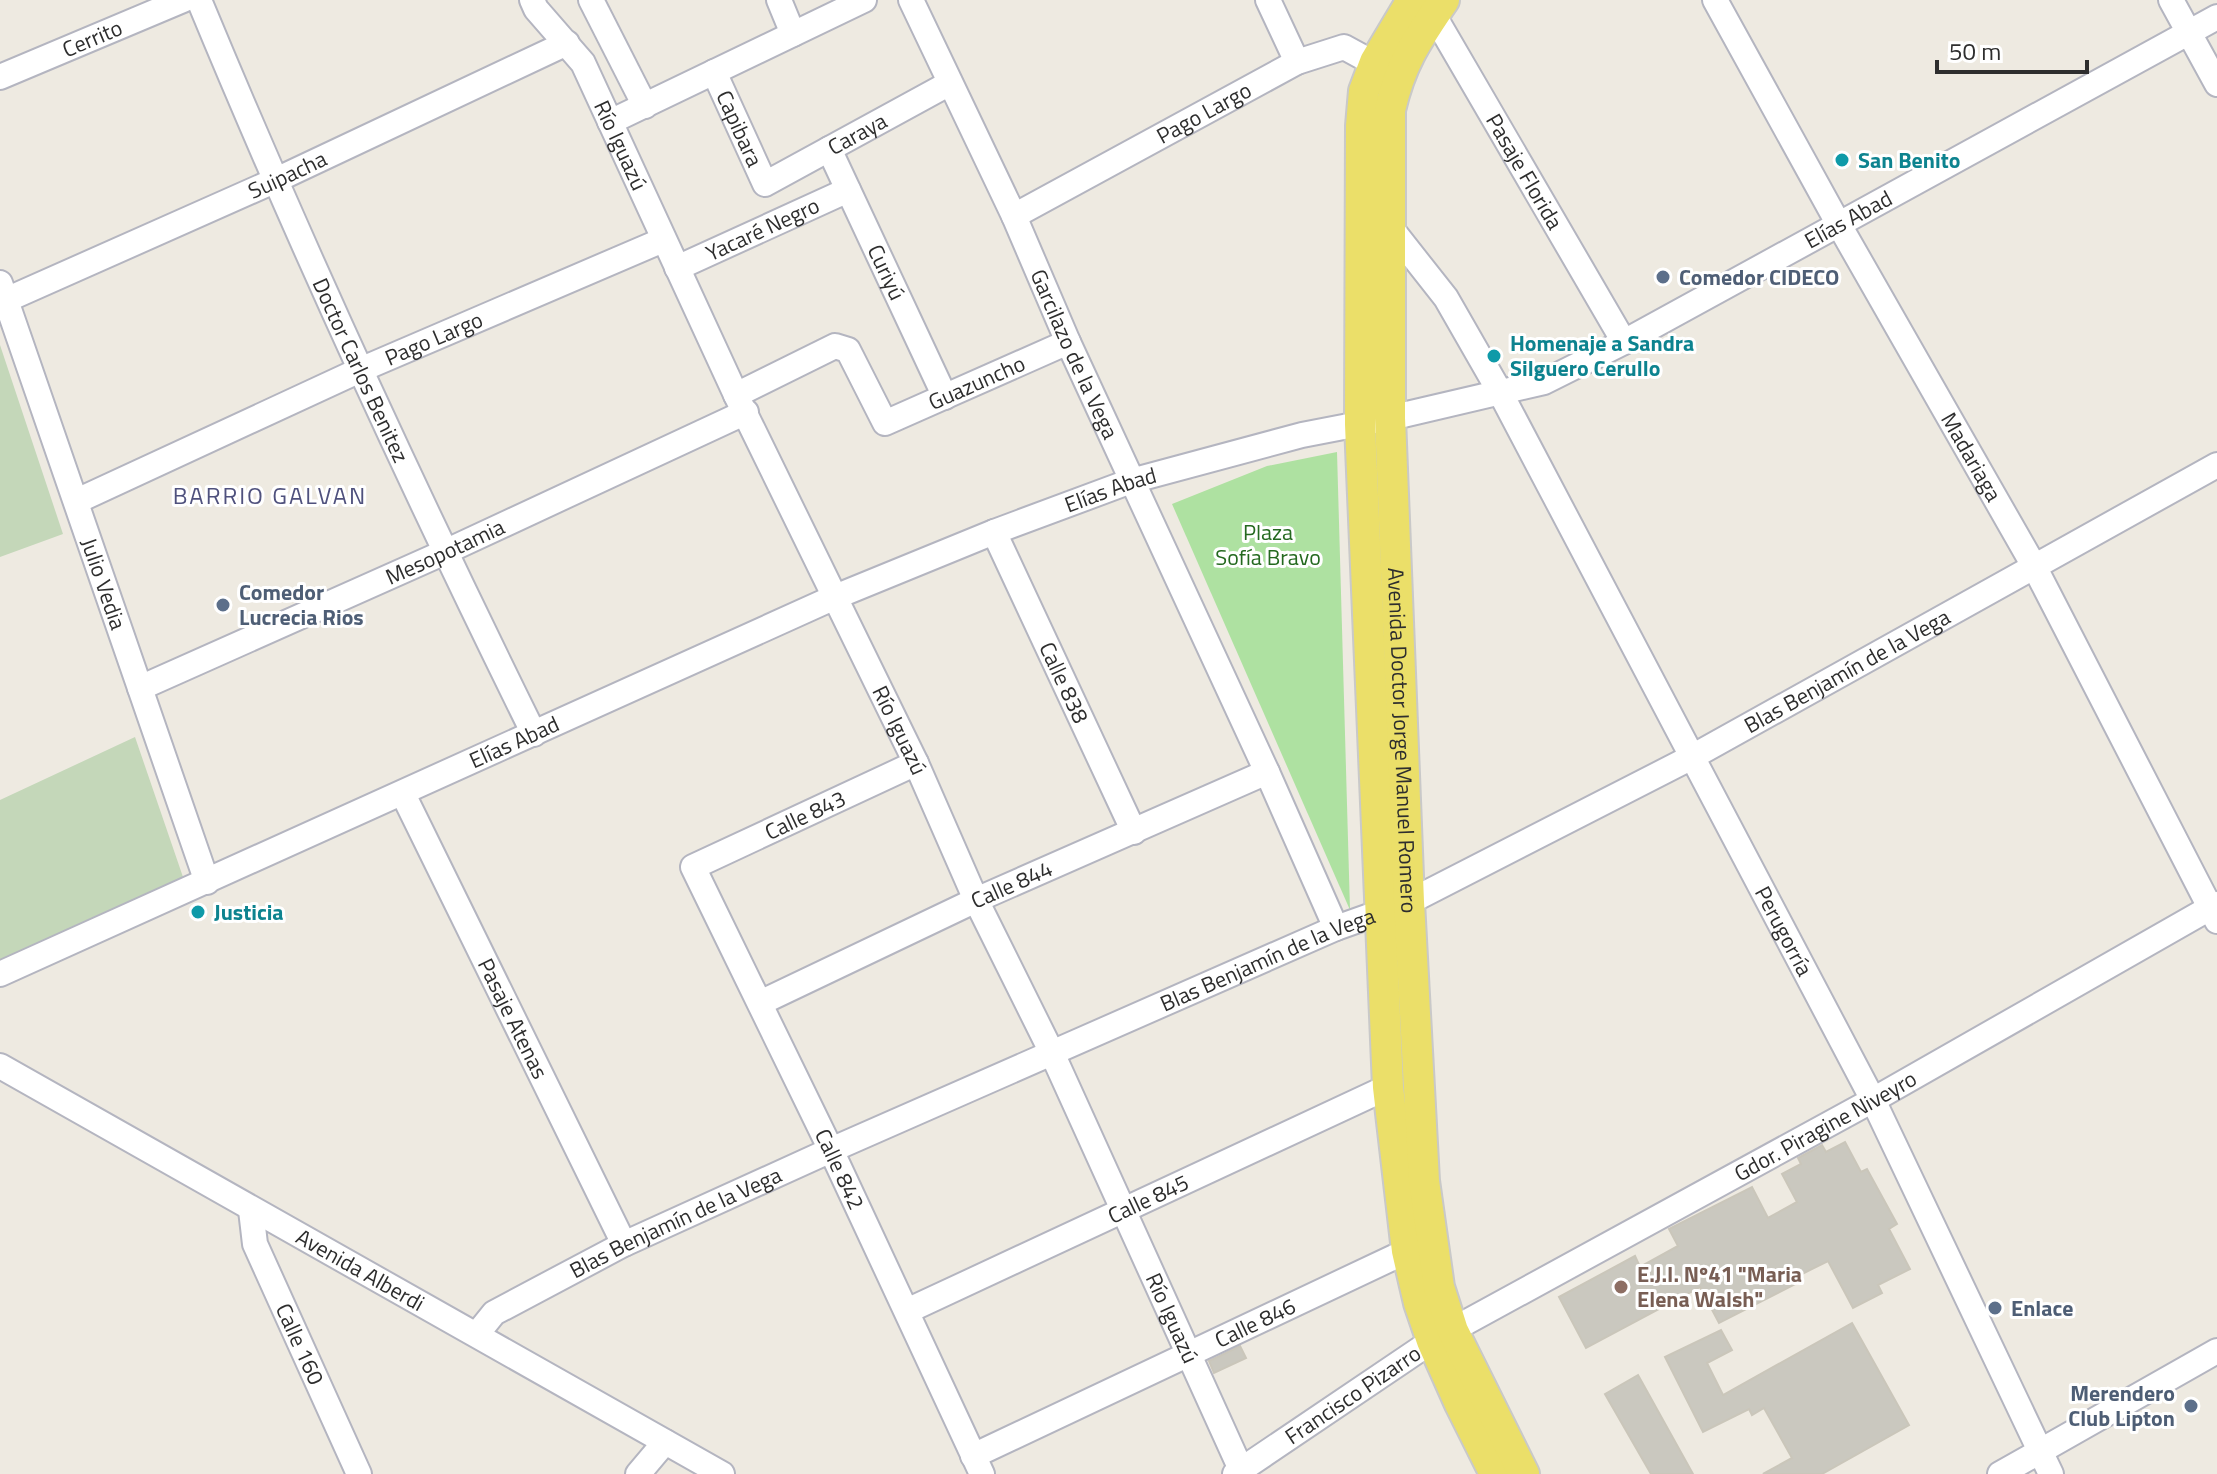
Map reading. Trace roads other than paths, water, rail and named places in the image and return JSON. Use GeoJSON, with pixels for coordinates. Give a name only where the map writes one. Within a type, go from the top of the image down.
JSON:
{"type":"FeatureCollection","features":[{"type":"Feature","properties":{"kind":"main road","name":"Avenida Doctor Jorge Manuel Romero"},"geometry":{"type":"LineString","coordinates":[[1429,3],[1386,70],[1364,91],[1361,126],[1360,424],[1388,1087],[1407,1251],[1419,1303],[1524,1474]]}},
{"type":"Feature","properties":{"kind":"main road","name":"Avenida Doctor Jorge Manuel Romero"},"geometry":{"type":"LineString","coordinates":[[1386,70],[1390,110],[1390,418],[1409,902],[1424,1181],[1439,1287],[1442,1336],[1460,1404],[1495,1474]]}},
{"type":"Feature","properties":{"kind":"street","name":"Cerrito"},"geometry":{"type":"LineString","coordinates":[[0,77],[183,0]]}},
{"type":"Feature","properties":{"kind":"street","name":"Doctor Carlos Benitez"},"geometry":{"type":"LineString","coordinates":[[199,0],[274,181],[360,370],[534,734]]}},
{"type":"Feature","properties":{"kind":"street"},"geometry":{"type":"LineString","coordinates":[[591,0],[645,106]]}},
{"type":"Feature","properties":{"kind":"street"},"geometry":{"type":"LineString","coordinates":[[779,0],[793,34]]}},
{"type":"Feature","properties":{"kind":"street"},"geometry":{"type":"LineString","coordinates":[[610,122],[864,0]]}},
{"type":"Feature","properties":{"kind":"street","name":"Garcilazo de la Vega"},"geometry":{"type":"LineString","coordinates":[[911,0],[1014,216],[1068,342],[1336,928]]}},
{"type":"Feature","properties":{"kind":"street"},"geometry":{"type":"LineString","coordinates":[[1268,0],[1297,62]]}},
{"type":"Feature","properties":{"kind":"street","name":"Madariaga"},"geometry":{"type":"LineString","coordinates":[[1715,0],[2034,566],[2215,911]]}},
{"type":"Feature","properties":{"kind":"street"},"geometry":{"type":"LineString","coordinates":[[2171,0],[2217,84]]}},
{"type":"Feature","properties":{"kind":"street","name":"Río Iguazú"},"geometry":{"type":"LineString","coordinates":[[540,3],[583,63],[663,240],[916,763],[976,900],[1052,1053],[1190,1354],[1240,1473]]}},
{"type":"Feature","properties":{"kind":"street","name":"Pasaje Florida"},"geometry":{"type":"LineString","coordinates":[[1429,3],[1624,342]]}},
{"type":"Feature","properties":{"kind":"street","name":"Elías Abad"},"geometry":{"type":"LineString","coordinates":[[0,974],[835,597],[994,532],[1131,481],[1302,435],[1501,394],[1544,382],[1624,342],[2217,17]]}},
{"type":"Feature","properties":{"kind":"street","name":"Suipacha"},"geometry":{"type":"LineString","coordinates":[[3,292],[274,181],[567,43]]}},
{"type":"Feature","properties":{"kind":"street","name":"Pago Largo"},"geometry":{"type":"LineString","coordinates":[[1014,216],[1297,62],[1344,47],[1386,70]]}},
{"type":"Feature","properties":{"kind":"street","name":"Capibara"},"geometry":{"type":"LineString","coordinates":[[714,72],[765,184]]}},
{"type":"Feature","properties":{"kind":"street","name":"Caraya"},"geometry":{"type":"LineString","coordinates":[[765,184],[950,83]]}},
{"type":"Feature","properties":{"kind":"street","name":"Curiyú"},"geometry":{"type":"LineString","coordinates":[[829,149],[945,397]]}},
{"type":"Feature","properties":{"kind":"street","name":"Yacaré Negro"},"geometry":{"type":"LineString","coordinates":[[677,268],[848,190]]}},
{"type":"Feature","properties":{"kind":"street","name":"Perugorría"},"geometry":{"type":"LineString","coordinates":[[1390,227],[1446,298],[1501,394],[1873,1100],[2051,1474]]}},
{"type":"Feature","properties":{"kind":"street","name":"Pago Largo"},"geometry":{"type":"LineString","coordinates":[[77,501],[360,370],[663,240]]}},
{"type":"Feature","properties":{"kind":"street","name":"Julio Vedia"},"geometry":{"type":"LineString","coordinates":[[3,292],[207,882]]}},
{"type":"Feature","properties":{"kind":"street","name":"Guazuncho"},"geometry":{"type":"LineString","coordinates":[[885,423],[1068,342]]}},
{"type":"Feature","properties":{"kind":"street","name":"Mesopotamia"},"geometry":{"type":"LineString","coordinates":[[140,688],[445,552],[741,404],[835,346],[848,350],[885,423]]}},
{"type":"Feature","properties":{"kind":"street","name":"Blas Benjamín de la Vega"},"geometry":{"type":"LineString","coordinates":[[477,1334],[494,1313],[624,1244],[1336,928],[1409,902],[1692,757],[2217,465]]}},
{"type":"Feature","properties":{"kind":"street","name":"Calle 838"},"geometry":{"type":"LineString","coordinates":[[994,532],[1134,832]]}},
{"type":"Feature","properties":{"kind":"street","name":"Calle 843"},"geometry":{"type":"LineString","coordinates":[[693,867],[916,763]]}},
{"type":"Feature","properties":{"kind":"street","name":"Calle 844"},"geometry":{"type":"LineString","coordinates":[[760,1003],[976,900],[1267,772]]}},
{"type":"Feature","properties":{"kind":"street","name":"Pasaje Atenas"},"geometry":{"type":"LineString","coordinates":[[403,794],[624,1244]]}},
{"type":"Feature","properties":{"kind":"street","name":"Calle 842"},"geometry":{"type":"LineString","coordinates":[[693,867],[831,1150],[978,1465]]}},
{"type":"Feature","properties":{"kind":"street","name":"Gdor. Piragine Niveyro"},"geometry":{"type":"LineString","coordinates":[[1442,1336],[2215,911]]}},
{"type":"Feature","properties":{"kind":"street","name":"Avenida Alberdi"},"geometry":{"type":"LineString","coordinates":[[0,1066],[722,1474]]}},
{"type":"Feature","properties":{"kind":"street","name":"Calle 845"},"geometry":{"type":"LineString","coordinates":[[907,1311],[1388,1087]]}},
{"type":"Feature","properties":{"kind":"street","name":"Calle 160"},"geometry":{"type":"LineString","coordinates":[[251,1210],[255,1244],[359,1474]]}},
{"type":"Feature","properties":{"kind":"street","name":"Calle 846"},"geometry":{"type":"LineString","coordinates":[[978,1465],[1190,1354],[1407,1251]]}},
{"type":"Feature","properties":{"kind":"street","name":"Francisco Pizarro"},"geometry":{"type":"LineString","coordinates":[[1240,1473],[1442,1336]]}},
{"type":"Feature","properties":{"kind":"street"},"geometry":{"type":"LineString","coordinates":[[2000,1474],[2217,1351]]}},
{"type":"Feature","properties":{"kind":"street"},"geometry":{"type":"LineString","coordinates":[[638,1474],[665,1442]]}},
{"type":"Feature","properties":{"kind":"place","name":"San Benito"},"geometry":{"type":"Point","coordinates":[1842,160]}},
{"type":"Feature","properties":{"kind":"place","name":"Comedor CIDECO"},"geometry":{"type":"Point","coordinates":[1663,277]}},
{"type":"Feature","properties":{"kind":"place","name":"Homenaje a Sandra Silguero Cerullo"},"geometry":{"type":"Point","coordinates":[1494,356]}},
{"type":"Feature","properties":{"kind":"place","name":"Comedor Lucrecia Rios"},"geometry":{"type":"Point","coordinates":[223,605]}},
{"type":"Feature","properties":{"kind":"place","name":"Justicia"},"geometry":{"type":"Point","coordinates":[198,912]}},
{"type":"Feature","properties":{"kind":"place","name":"E.J.I. Nº41 \"Maria Elena Walsh\""},"geometry":{"type":"Point","coordinates":[1621,1287]}},
{"type":"Feature","properties":{"kind":"place","name":"Enlace"},"geometry":{"type":"Point","coordinates":[1995,1308]}},
{"type":"Feature","properties":{"kind":"place","name":"Merendero Club Lipton"},"geometry":{"type":"Point","coordinates":[2191,1406]}},
{"type":"Feature","properties":{"kind":"district","name":"BARRIO GALVAN"},"geometry":{"type":"Point","coordinates":[270,495]}},
{"type":"Feature","properties":{"kind":"park label","name":"Plaza Sofía Bravo"},"geometry":{"type":"Point","coordinates":[1268,544]}}]}
